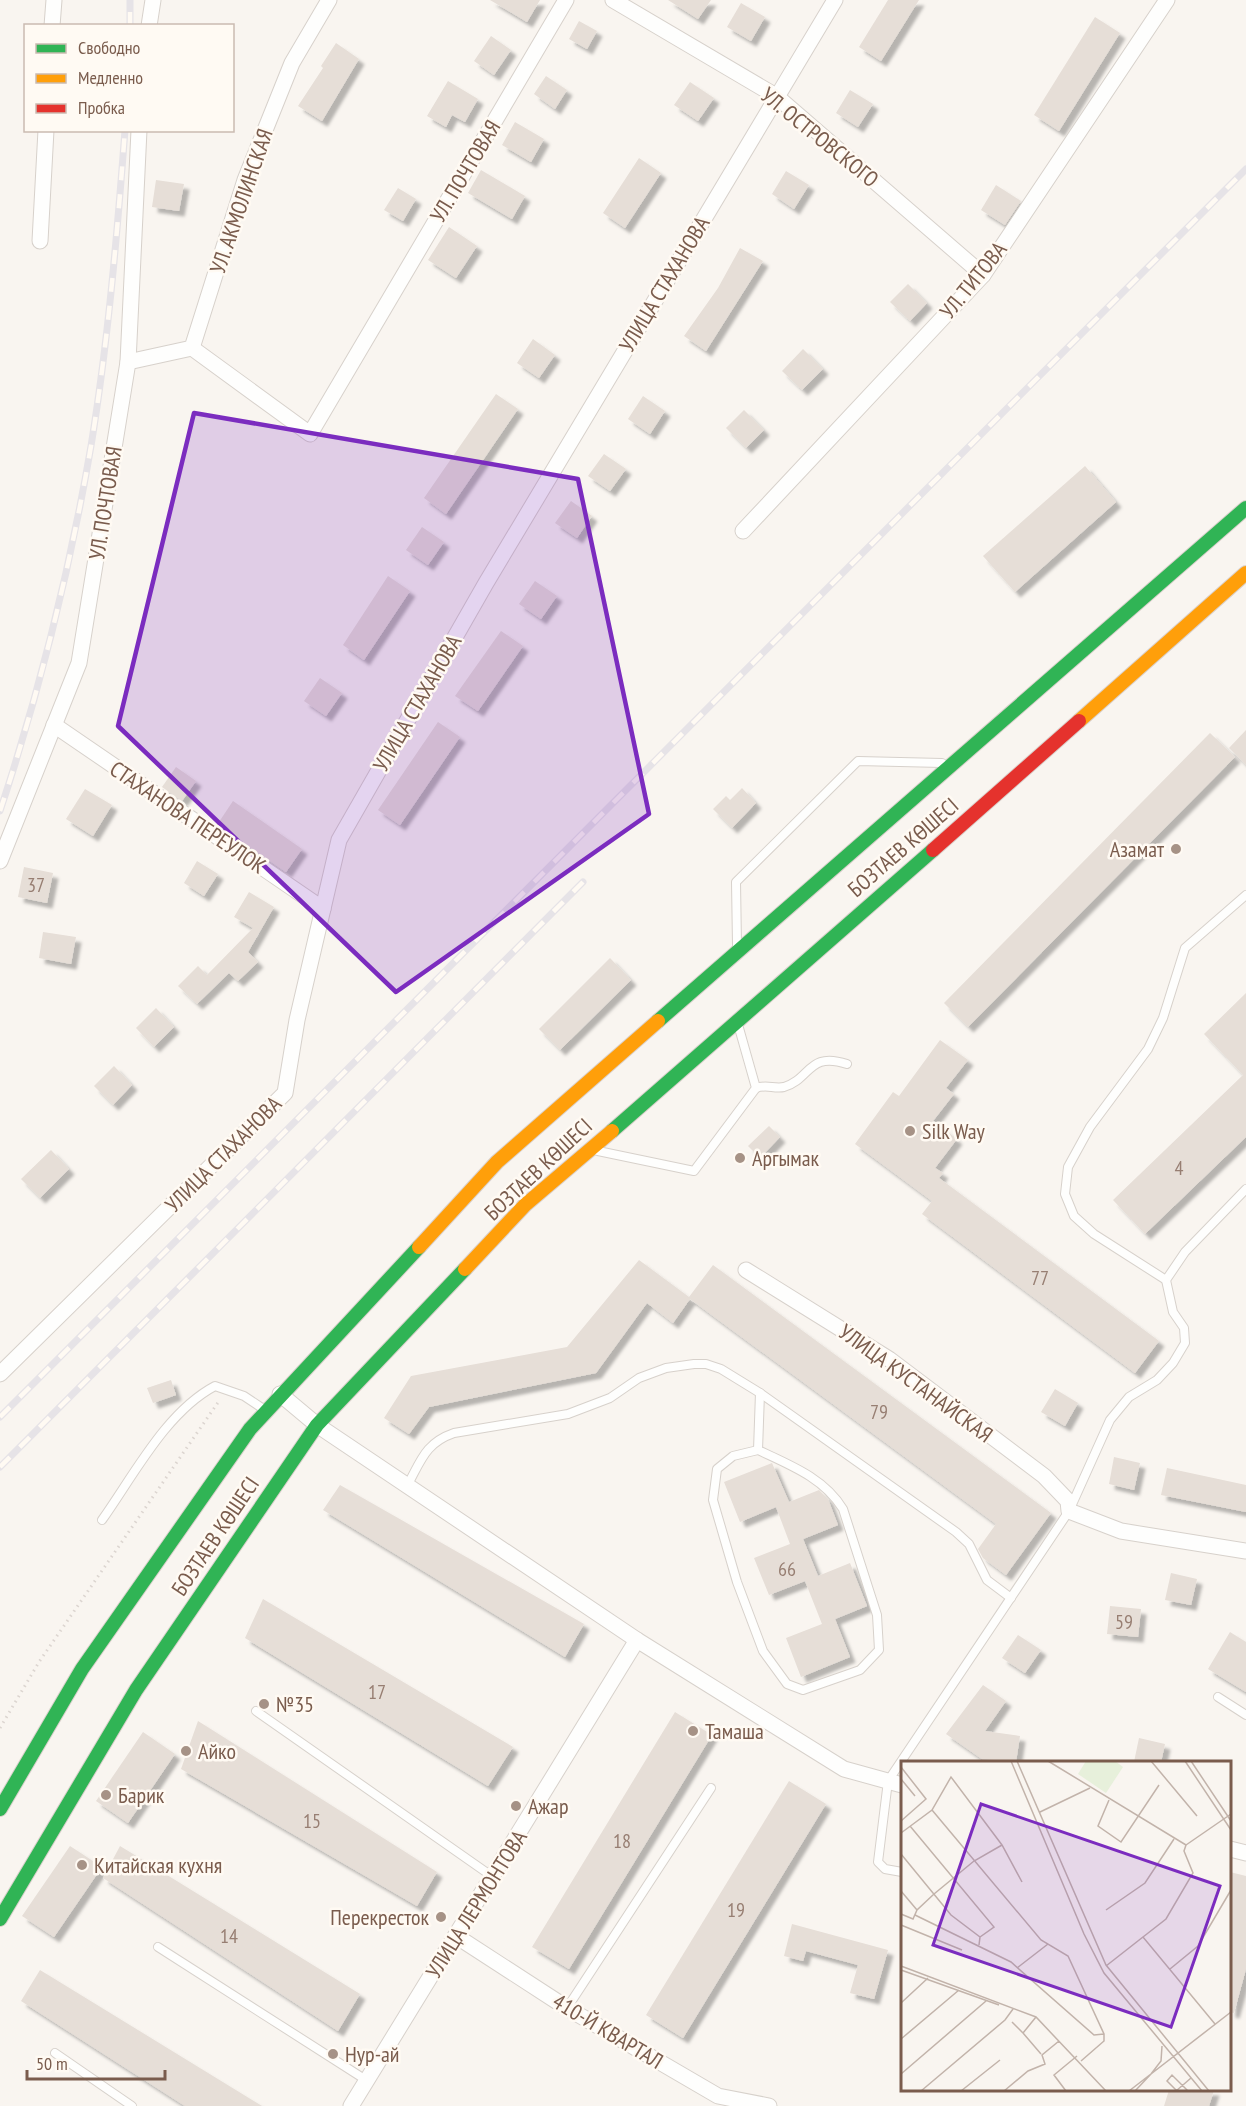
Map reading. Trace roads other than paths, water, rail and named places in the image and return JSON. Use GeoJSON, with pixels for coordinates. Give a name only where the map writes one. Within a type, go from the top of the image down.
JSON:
{"type":"FeatureCollection","features":[{"type":"Feature","properties":{"kind":"highway","name":"БОЗТАЕВ КӨШЕСІ"},"geometry":{"type":"LineString","coordinates":[[0,1809],[82,1669],[243,1439],[280,1394],[497,1162],[1246,508]]}},
{"type":"Feature","properties":{"kind":"highway","name":"БОЗТАЕВ КӨШЕСІ"},"geometry":{"type":"LineString","coordinates":[[0,1919],[136,1690],[317,1425],[525,1205],[738,1023],[1246,573]]}},
{"type":"Feature","properties":{"kind":"street"},"geometry":{"type":"LineString","coordinates":[[52,24],[54,0]]}},
{"type":"Feature","properties":{"kind":"street"},"geometry":{"type":"LineString","coordinates":[[150,24],[153,0]]}},
{"type":"Feature","properties":{"kind":"street","name":"УЛ. АКМОЛИНСКАЯ"},"geometry":{"type":"LineString","coordinates":[[192,348],[245,180],[292,63],[329,0]]}},
{"type":"Feature","properties":{"kind":"street","name":"УЛ. ПОЧТОВАЯ"},"geometry":{"type":"LineString","coordinates":[[192,348],[310,434],[566,0]]}},
{"type":"Feature","properties":{"kind":"street","name":"УЛ. ОСТРОВСКОГО"},"geometry":{"type":"LineString","coordinates":[[613,0],[776,96],[983,275]]}},
{"type":"Feature","properties":{"kind":"street","name":"УЛИЦА СТАХАНОВА"},"geometry":{"type":"LineString","coordinates":[[0,1374],[285,1093],[297,1020],[339,840],[480,593],[835,0]]}},
{"type":"Feature","properties":{"kind":"street","name":"УЛ. ТИТОВА"},"geometry":{"type":"LineString","coordinates":[[743,531],[983,275],[1167,0]]}},
{"type":"Feature","properties":{"kind":"street"},"geometry":{"type":"LineString","coordinates":[[40,241],[46,132]]}},
{"type":"Feature","properties":{"kind":"street","name":"УЛ. ПОЧТОВАЯ"},"geometry":{"type":"LineString","coordinates":[[0,861],[79,663],[128,362],[139,132]]}},
{"type":"Feature","properties":{"kind":"street"},"geometry":{"type":"LineString","coordinates":[[128,362],[192,348]]}},
{"type":"Feature","properties":{"kind":"street","name":"СТАХАНОВА ПЕРЕУЛОК"},"geometry":{"type":"LineString","coordinates":[[54,725],[322,909]]}},
{"type":"Feature","properties":{"kind":"street","name":"УЛИЦА КУСТАНАЙСКАЯ"},"geometry":{"type":"LineString","coordinates":[[746,1270],[890,1359],[1059,1489],[1068,1501],[1069,1511]]}},
{"type":"Feature","properties":{"kind":"street"},"geometry":{"type":"LineString","coordinates":[[280,1394],[317,1425],[637,1640],[844,1769],[896,1783]]}},
{"type":"Feature","properties":{"kind":"street"},"geometry":{"type":"LineString","coordinates":[[1069,1511],[1121,1531],[1246,1551]]}},
{"type":"Feature","properties":{"kind":"street","name":"УЛИЦА ЛЕРМОНТОВА"},"geometry":{"type":"LineString","coordinates":[[351,2106],[637,1640]]}},
{"type":"Feature","properties":{"kind":"street"},"geometry":{"type":"LineString","coordinates":[[1231,1849],[1246,1853]]}},
{"type":"Feature","properties":{"kind":"street","name":"410-Й КВАРТАЛ"},"geometry":{"type":"LineString","coordinates":[[456,1936],[567,2008],[718,2096],[769,2106]]}},
{"type":"Feature","properties":{"kind":"lane"},"geometry":{"type":"LineString","coordinates":[[736,954],[736,882],[858,761],[952,763]]}},
{"type":"Feature","properties":{"kind":"lane"},"geometry":{"type":"LineString","coordinates":[[910,1761],[1011,1598],[1069,1511],[1110,1420],[1129,1397],[1157,1380],[1173,1363],[1185,1343],[1184,1328],[1173,1312],[1166,1280],[1094,1234],[1074,1216],[1065,1194],[1068,1167],[1090,1127],[1148,1049],[1163,1018],[1185,948],[1246,895]]}},
{"type":"Feature","properties":{"kind":"lane"},"geometry":{"type":"LineString","coordinates":[[738,1023],[756,1088]]}},
{"type":"Feature","properties":{"kind":"lane"},"geometry":{"type":"LineString","coordinates":[[588,1149],[694,1171],[756,1088],[784,1086],[805,1070],[826,1060],[832,1059],[847,1064]]}},
{"type":"Feature","properties":{"kind":"lane"},"geometry":{"type":"LineString","coordinates":[[1166,1280],[1185,1252],[1246,1189]]}},
{"type":"Feature","properties":{"kind":"lane"},"geometry":{"type":"LineString","coordinates":[[407,1486],[430,1445],[438,1438],[454,1432],[568,1414],[610,1398],[639,1378],[666,1368],[706,1364],[734,1376],[760,1393],[965,1539],[987,1580],[1011,1598]]}},
{"type":"Feature","properties":{"kind":"lane"},"geometry":{"type":"LineString","coordinates":[[102,1520],[176,1415],[196,1396],[215,1386],[244,1396],[266,1411]]}},
{"type":"Feature","properties":{"kind":"lane"},"geometry":{"type":"LineString","coordinates":[[758,1450],[760,1393]]}},
{"type":"Feature","properties":{"kind":"lane"},"geometry":{"type":"LineString","coordinates":[[758,1450],[823,1484],[836,1497],[843,1509],[877,1615],[879,1650],[860,1670],[803,1690],[787,1684],[763,1651],[737,1582],[712,1500],[717,1469],[733,1456],[758,1450]]}},
{"type":"Feature","properties":{"kind":"lane"},"geometry":{"type":"LineString","coordinates":[[1218,1697],[1246,1715]]}},
{"type":"Feature","properties":{"kind":"lane"},"geometry":{"type":"LineString","coordinates":[[256,1711],[493,1877]]}},
{"type":"Feature","properties":{"kind":"lane"},"geometry":{"type":"LineString","coordinates":[[896,1783],[878,1862],[885,1869],[901,1872]]}},
{"type":"Feature","properties":{"kind":"lane"},"geometry":{"type":"LineString","coordinates":[[567,2008],[711,1788]]}},
{"type":"Feature","properties":{"kind":"lane"},"geometry":{"type":"LineString","coordinates":[[158,1947],[366,2080]]}},
{"type":"Feature","properties":{"kind":"lane"},"geometry":{"type":"LineString","coordinates":[[55,2053],[132,2106]]}},
{"type":"Feature","properties":{"kind":"railway"},"geometry":{"type":"LineString","coordinates":[[130,0],[130,24]]}},
{"type":"Feature","properties":{"kind":"railway"},"geometry":{"type":"LineString","coordinates":[[0,811],[28,721],[52,630],[83,492],[107,328],[125,132]]}},
{"type":"Feature","properties":{"kind":"railway"},"geometry":{"type":"LineString","coordinates":[[0,1417],[1246,169]]}},
{"type":"Feature","properties":{"kind":"railway"},"geometry":{"type":"LineString","coordinates":[[0,1467],[583,882]]}},
{"type":"Feature","properties":{"kind":"place","name":"Азамат"},"geometry":{"type":"Point","coordinates":[1176,849]}},
{"type":"Feature","properties":{"kind":"place","name":"Silk Way"},"geometry":{"type":"Point","coordinates":[910,1131]}},
{"type":"Feature","properties":{"kind":"place","name":"Аргымак"},"geometry":{"type":"Point","coordinates":[740,1158]}},
{"type":"Feature","properties":{"kind":"place","name":"№35"},"geometry":{"type":"Point","coordinates":[264,1704]}},
{"type":"Feature","properties":{"kind":"place","name":"Тамаша"},"geometry":{"type":"Point","coordinates":[693,1731]}},
{"type":"Feature","properties":{"kind":"place","name":"Айко"},"geometry":{"type":"Point","coordinates":[186,1751]}},
{"type":"Feature","properties":{"kind":"place","name":"Барик"},"geometry":{"type":"Point","coordinates":[106,1795]}},
{"type":"Feature","properties":{"kind":"place","name":"Ажар"},"geometry":{"type":"Point","coordinates":[516,1806]}},
{"type":"Feature","properties":{"kind":"place","name":"Китайская кухня"},"geometry":{"type":"Point","coordinates":[82,1865]}},
{"type":"Feature","properties":{"kind":"place","name":"Перекресток"},"geometry":{"type":"Point","coordinates":[441,1917]}},
{"type":"Feature","properties":{"kind":"place","name":"Нур-ай"},"geometry":{"type":"Point","coordinates":[333,2054]}}]}
